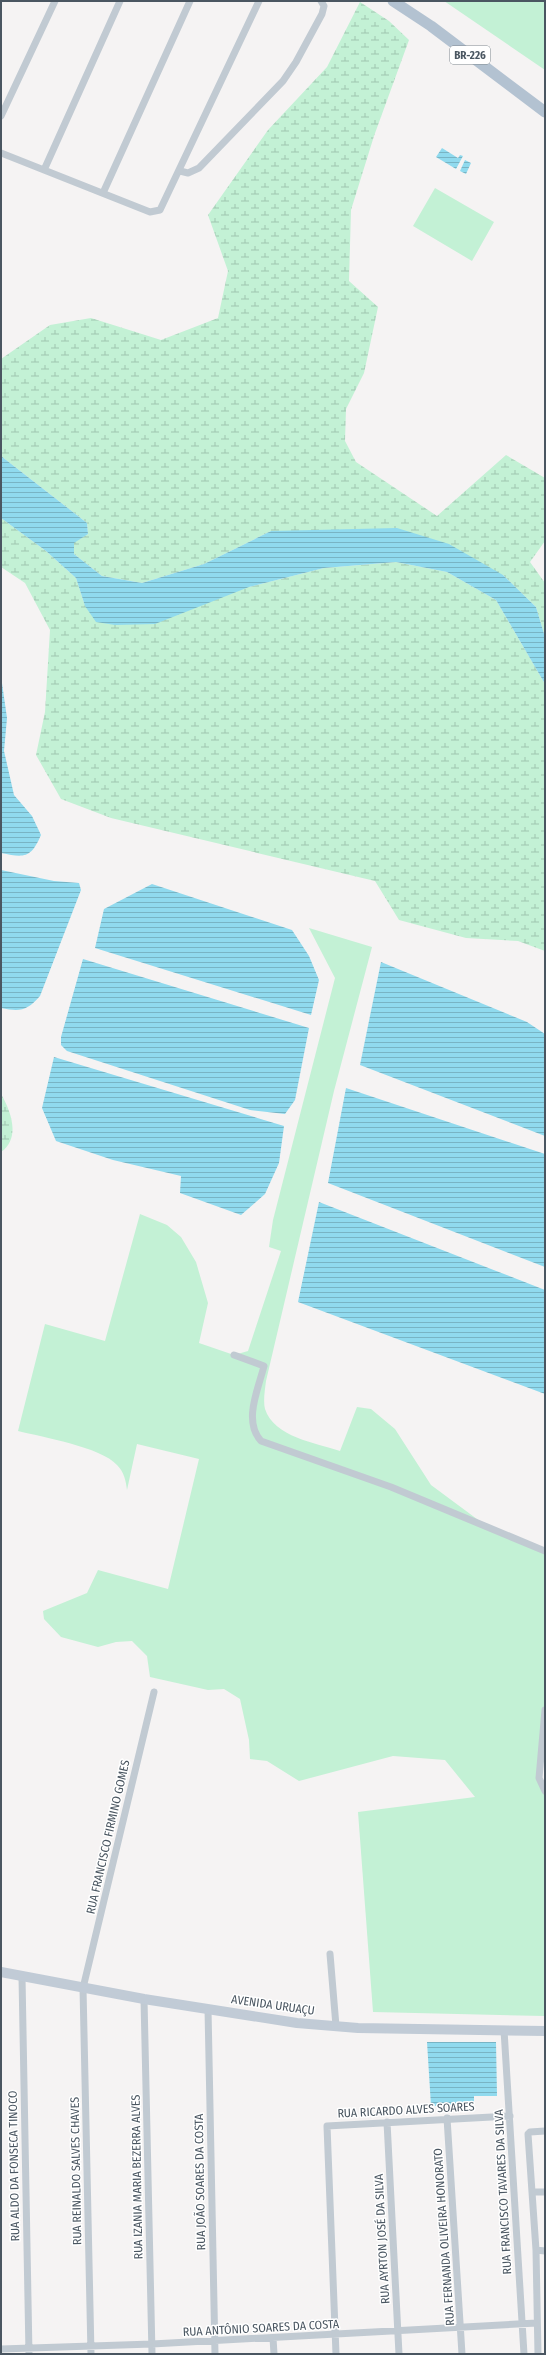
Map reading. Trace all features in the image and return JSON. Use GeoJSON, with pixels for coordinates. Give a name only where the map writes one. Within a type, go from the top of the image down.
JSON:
{"type":"FeatureCollection","features":[{"type":"Feature","properties":{"kind":"main road","name":"BR-226"},"geometry":{"type":"LineString","coordinates":[[393,1],[431,26],[545,112]]}},
{"type":"Feature","properties":{"kind":"street"},"geometry":{"type":"LineString","coordinates":[[1,116],[54,1]]}},
{"type":"Feature","properties":{"kind":"street"},"geometry":{"type":"LineString","coordinates":[[44,170],[120,1]]}},
{"type":"Feature","properties":{"kind":"street"},"geometry":{"type":"LineString","coordinates":[[103,193],[190,1]]}},
{"type":"Feature","properties":{"kind":"street"},"geometry":{"type":"LineString","coordinates":[[1,153],[156,212],[164,205],[259,1]]}},
{"type":"Feature","properties":{"kind":"street"},"geometry":{"type":"LineString","coordinates":[[180,171],[188,173],[199,168],[283,81],[296,62],[322,14],[324,6],[321,1]]}},
{"type":"Feature","properties":{"kind":"street"},"geometry":{"type":"LineString","coordinates":[[234,1355],[264,1366],[252,1413],[254,1433],[261,1441],[391,1487],[545,1551]]}},
{"type":"Feature","properties":{"kind":"street","name":"RUA FRANCISCO FIRMINO GOMES"},"geometry":{"type":"LineString","coordinates":[[83,1988],[154,1692]]}},
{"type":"Feature","properties":{"kind":"street"},"geometry":{"type":"LineString","coordinates":[[545,1710],[539,1778],[545,1791]]}},
{"type":"Feature","properties":{"kind":"street"},"geometry":{"type":"LineString","coordinates":[[330,1954],[336,2026]]}},
{"type":"Feature","properties":{"kind":"street","name":"AVENIDA URUAÇU"},"geometry":{"type":"LineString","coordinates":[[1,1972],[144,1999],[262,2019],[336,2026],[545,2031]]}},
{"type":"Feature","properties":{"kind":"street","name":"RUA ALDO DA FONSECA TINOCO"},"geometry":{"type":"LineString","coordinates":[[22,1977],[29,2351]]}},
{"type":"Feature","properties":{"kind":"street","name":"RUA REINALDO SALVES CHAVES"},"geometry":{"type":"LineString","coordinates":[[83,1988],[91,2354]]}},
{"type":"Feature","properties":{"kind":"street","name":"RUA IZANIA MARIA BEZERRA ALVES"},"geometry":{"type":"LineString","coordinates":[[144,1999],[152,2354]]}},
{"type":"Feature","properties":{"kind":"street","name":"RUA JOÃO SOARES DA COSTA"},"geometry":{"type":"LineString","coordinates":[[208,2009],[215,2354]]}},
{"type":"Feature","properties":{"kind":"street","name":"RUA FRANCISCO TAVARES DA SILVA"},"geometry":{"type":"LineString","coordinates":[[504,2030],[524,2354]]}},
{"type":"Feature","properties":{"kind":"street","name":"RUA RICARDO ALVES SOARES"},"geometry":{"type":"LineString","coordinates":[[335,2335],[327,2125],[510,2116]]}},
{"type":"Feature","properties":{"kind":"street","name":"RUA FERNANDA OLIVEIRA HONORATO"},"geometry":{"type":"LineString","coordinates":[[447,2118],[462,2354]]}},
{"type":"Feature","properties":{"kind":"street","name":"RUA AYRTON JOSÉ DA SILVA"},"geometry":{"type":"LineString","coordinates":[[387,2122],[400,2354]]}},
{"type":"Feature","properties":{"kind":"street"},"geometry":{"type":"LineString","coordinates":[[538,2354],[536,2250],[528,2132],[545,2131]]}},
{"type":"Feature","properties":{"kind":"street"},"geometry":{"type":"LineString","coordinates":[[532,2192],[545,2192]]}},
{"type":"Feature","properties":{"kind":"street"},"geometry":{"type":"LineString","coordinates":[[536,2250],[545,2251]]}},
{"type":"Feature","properties":{"kind":"street"},"geometry":{"type":"LineString","coordinates":[[537,2315],[545,2315]]}},
{"type":"Feature","properties":{"kind":"street","name":"RUA ANTÔNIO SOARES DA COSTA"},"geometry":{"type":"LineString","coordinates":[[1,2349],[29,2351],[91,2345],[152,2344],[398,2332],[537,2323]]}},
{"type":"Feature","properties":{"kind":"street"},"geometry":{"type":"LineString","coordinates":[[335,2335],[336,2354]]}},
{"type":"Feature","properties":{"kind":"street"},"geometry":{"type":"LineString","coordinates":[[273,2338],[274,2354]]}},
{"type":"Feature","properties":{"kind":"green space"},"geometry":{"type":"Polygon","coordinates":[[[444,1],[545,1],[545,70],[447,3],[444,1]]]}},
{"type":"Feature","properties":{"kind":"green space"},"geometry":{"type":"Polygon","coordinates":[[[360,2],[389,21],[409,40],[374,136],[351,210],[349,281],[378,307],[364,373],[346,409],[345,441],[356,462],[437,516],[506,455],[545,478],[545,541],[530,562],[545,583],[545,637],[536,607],[503,575],[271,531],[204,564],[142,583],[102,576],[74,554],[74,542],[88,534],[87,523],[1,456],[1,359],[50,325],[91,318],[161,340],[218,318],[228,271],[208,215],[268,130],[327,67],[360,2]]]}},
{"type":"Feature","properties":{"kind":"green space"},"geometry":{"type":"Polygon","coordinates":[[[435,188],[494,222],[472,261],[413,226],[435,188]]]}},
{"type":"Feature","properties":{"kind":"green space"},"geometry":{"type":"Polygon","coordinates":[[[1,518],[46,551],[76,578],[85,606],[249,587],[324,568],[396,562],[447,572],[496,600],[545,684],[545,951],[518,941],[466,938],[399,920],[375,881],[111,818],[61,799],[36,755],[45,712],[50,630],[25,583],[1,567],[1,518]]]}},
{"type":"Feature","properties":{"kind":"green space"},"geometry":{"type":"Polygon","coordinates":[[[309,928],[372,947],[334,1091],[266,1381],[264,1406],[270,1419],[286,1432],[308,1442],[340,1451],[357,1407],[371,1409],[395,1429],[431,1485],[485,1525],[545,1551],[545,1710],[539,1778],[545,1791],[545,2016],[373,2012],[358,1812],[475,1797],[445,1760],[393,1756],[299,1781],[267,1761],[250,1759],[249,1740],[240,1699],[224,1689],[208,1690],[150,1677],[147,1656],[132,1641],[116,1642],[98,1647],[61,1637],[44,1619],[43,1611],[87,1593],[98,1570],[168,1589],[199,1459],[137,1444],[127,1490],[123,1474],[117,1465],[98,1453],[56,1440],[18,1431],[45,1324],[105,1341],[140,1214],[167,1225],[181,1237],[196,1262],[208,1303],[199,1343],[234,1355],[248,1351],[281,1251],[269,1247],[273,1220],[335,978],[309,928]]]}},
{"type":"Feature","properties":{"kind":"green space"},"geometry":{"type":"Polygon","coordinates":[[[1,1094],[11,1116],[12,1132],[11,1139],[1,1152],[1,1094]]]}},
{"type":"Feature","properties":{"kind":"water"},"geometry":{"type":"Polygon","coordinates":[[[442,148],[458,158],[460,155],[463,156],[456,169],[436,157],[442,148]]]}},
{"type":"Feature","properties":{"kind":"water"},"geometry":{"type":"Polygon","coordinates":[[[465,160],[471,163],[466,174],[460,171],[465,160]]]}},
{"type":"Feature","properties":{"kind":"water"},"geometry":{"type":"Polygon","coordinates":[[[1,456],[87,523],[88,534],[74,543],[74,554],[102,576],[142,583],[204,564],[271,531],[397,528],[449,544],[503,575],[536,607],[545,637],[545,684],[496,600],[447,572],[396,562],[324,568],[249,587],[155,624],[115,625],[96,622],[85,606],[76,578],[46,551],[1,518],[1,456]]]}},
{"type":"Feature","properties":{"kind":"water"},"geometry":{"type":"Polygon","coordinates":[[[1,676],[7,718],[4,751],[14,795],[32,816],[41,835],[34,848],[22,856],[1,853],[1,676]]]}},
{"type":"Feature","properties":{"kind":"water"},"geometry":{"type":"Polygon","coordinates":[[[1,870],[54,881],[79,883],[81,890],[40,996],[31,1005],[18,1010],[1,1008],[1,870]]]}},
{"type":"Feature","properties":{"kind":"water"},"geometry":{"type":"Polygon","coordinates":[[[152,884],[292,930],[309,956],[319,980],[311,1015],[95,948],[104,909],[152,884]]]}},
{"type":"Feature","properties":{"kind":"water"},"geometry":{"type":"Polygon","coordinates":[[[83,959],[309,1028],[295,1100],[285,1114],[250,1110],[67,1051],[61,1045],[61,1037],[83,959]]]}},
{"type":"Feature","properties":{"kind":"water"},"geometry":{"type":"Polygon","coordinates":[[[381,962],[527,1022],[545,1034],[545,1136],[360,1065],[381,962]]]}},
{"type":"Feature","properties":{"kind":"water"},"geometry":{"type":"Polygon","coordinates":[[[54,1057],[284,1126],[279,1163],[265,1194],[241,1215],[180,1193],[181,1176],[113,1160],[56,1141],[42,1108],[54,1057]]]}},
{"type":"Feature","properties":{"kind":"water"},"geometry":{"type":"Polygon","coordinates":[[[346,1088],[545,1154],[545,1267],[328,1183],[346,1088]]]}},
{"type":"Feature","properties":{"kind":"water"},"geometry":{"type":"Polygon","coordinates":[[[319,1202],[545,1290],[545,1394],[298,1302],[319,1202]]]}},
{"type":"Feature","properties":{"kind":"water"},"geometry":{"type":"Polygon","coordinates":[[[427,2042],[496,2042],[497,2096],[474,2096],[474,2105],[431,2106],[427,2042]]]}}]}
